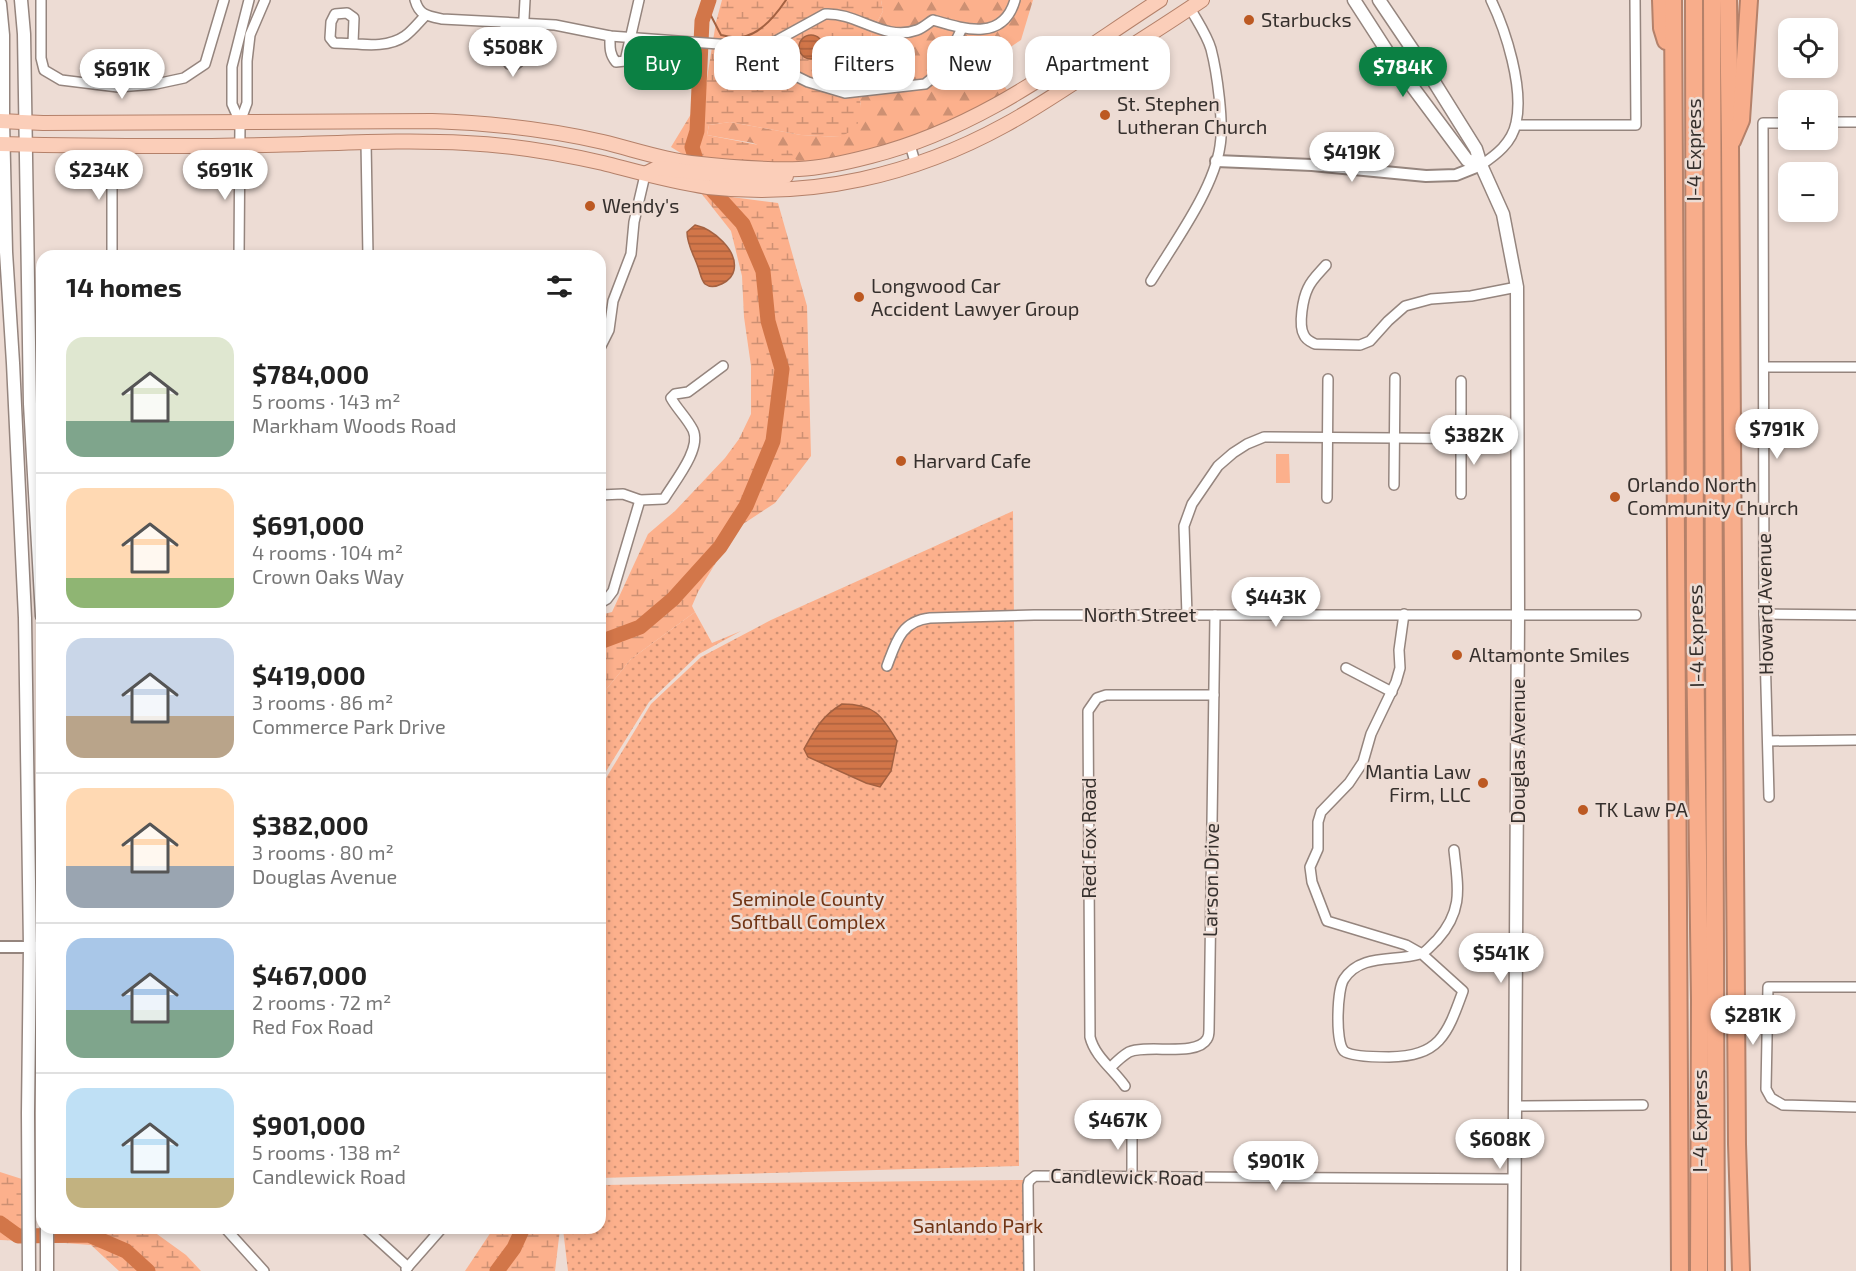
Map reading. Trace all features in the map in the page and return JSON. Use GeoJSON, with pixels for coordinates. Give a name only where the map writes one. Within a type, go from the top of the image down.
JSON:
{"type":"FeatureCollection","features":[{"type":"Feature","properties":{"kind":"highway"},"geometry":{"type":"LineString","coordinates":[[1660,0],[1662,28],[1674,69]]}},
{"type":"Feature","properties":{"kind":"highway"},"geometry":{"type":"LineString","coordinates":[[1673,0],[1680,1271]]}},
{"type":"Feature","properties":{"kind":"highway","name":"I-4 Express"},"geometry":{"type":"LineString","coordinates":[[1694,0],[1695,637],[1700,1000],[1700,1271]]}},
{"type":"Feature","properties":{"kind":"highway","name":"I-4 Express"},"geometry":{"type":"LineString","coordinates":[[1712,0],[1716,1271]]}},
{"type":"Feature","properties":{"kind":"highway"},"geometry":{"type":"LineString","coordinates":[[1728,0],[1737,1144],[1741,1271]]}},
{"type":"Feature","properties":{"kind":"highway"},"geometry":{"type":"LineString","coordinates":[[1730,145],[1741,120],[1749,0]]}},
{"type":"Feature","properties":{"kind":"main road"},"geometry":{"type":"LineString","coordinates":[[21,0],[24,34],[30,404],[36,510]]}},
{"type":"Feature","properties":{"kind":"main road"},"geometry":{"type":"LineString","coordinates":[[1,121],[432,121],[509,125],[604,142],[716,170],[760,178],[789,176],[800,169],[856,160],[910,145],[952,129],[996,106],[1160,0]]}},
{"type":"Feature","properties":{"kind":"main road"},"geometry":{"type":"LineString","coordinates":[[1354,0],[1394,62],[1467,160],[1481,165]]}},
{"type":"Feature","properties":{"kind":"main road","name":"Douglas Avenue"},"geometry":{"type":"LineString","coordinates":[[1379,0],[1476,149],[1503,214],[1517,287],[1518,615],[1514,1271]]}},
{"type":"Feature","properties":{"kind":"main road"},"geometry":{"type":"LineString","coordinates":[[0,4],[3,35],[1,121],[6,252],[14,363],[36,947],[28,1113],[29,1271]]}},
{"type":"Feature","properties":{"kind":"main road"},"geometry":{"type":"LineString","coordinates":[[2,144],[239,146],[425,141],[501,146],[574,157],[686,184],[734,189],[790,189],[824,186],[882,176],[952,152],[1006,124],[1196,4]]}},
{"type":"Feature","properties":{"kind":"main road"},"geometry":{"type":"LineString","coordinates":[[645,175],[657,168],[716,170]]}},
{"type":"Feature","properties":{"kind":"main road"},"geometry":{"type":"LineString","coordinates":[[47,1234],[47,1271]]}},
{"type":"Feature","properties":{"kind":"street"},"geometry":{"type":"LineString","coordinates":[[41,0],[41,58],[44,70],[61,80],[118,87],[156,84],[184,78],[206,64],[224,0]]}},
{"type":"Feature","properties":{"kind":"street"},"geometry":{"type":"LineString","coordinates":[[240,122],[232,104],[232,67],[249,0]]}},
{"type":"Feature","properties":{"kind":"street"},"geometry":{"type":"LineString","coordinates":[[238,250],[240,122],[247,103],[247,61],[250,35],[264,3],[271,0]]}},
{"type":"Feature","properties":{"kind":"street"},"geometry":{"type":"LineString","coordinates":[[415,0],[418,9],[425,16],[505,24],[555,25],[624,37]]}},
{"type":"Feature","properties":{"kind":"street"},"geometry":{"type":"LineString","coordinates":[[505,24],[505,55],[509,64],[515,65],[522,55],[525,0]]}},
{"type":"Feature","properties":{"kind":"street"},"geometry":{"type":"LineString","coordinates":[[631,36],[639,0]]}},
{"type":"Feature","properties":{"kind":"street"},"geometry":{"type":"LineString","coordinates":[[785,36],[825,14],[836,14],[878,30],[895,32],[918,30],[933,20],[981,31],[1004,21],[1012,12],[1015,0]]}},
{"type":"Feature","properties":{"kind":"street"},"geometry":{"type":"LineString","coordinates":[[1216,161],[1312,165],[1426,177],[1456,175],[1481,165],[1498,154],[1516,125],[1518,109],[1510,52],[1501,21],[1491,0]]}},
{"type":"Feature","properties":{"kind":"street"},"geometry":{"type":"LineString","coordinates":[[1516,125],[1636,125],[1635,0]]}},
{"type":"Feature","properties":{"kind":"street"},"geometry":{"type":"LineString","coordinates":[[1151,281],[1199,201],[1220,146],[1221,119],[1211,48],[1196,4]]}},
{"type":"Feature","properties":{"kind":"street"},"geometry":{"type":"LineString","coordinates":[[353,43],[380,45],[395,42],[407,35],[425,16]]}},
{"type":"Feature","properties":{"kind":"street"},"geometry":{"type":"LineString","coordinates":[[800,78],[845,93],[925,84],[942,70],[962,28]]}},
{"type":"Feature","properties":{"kind":"street"},"geometry":{"type":"LineString","coordinates":[[610,36],[609,50],[612,57],[616,62],[624,62]]}},
{"type":"Feature","properties":{"kind":"street"},"geometry":{"type":"LineString","coordinates":[[1838,122],[1856,122]]}},
{"type":"Feature","properties":{"kind":"street","name":"Howard Avenue"},"geometry":{"type":"LineString","coordinates":[[1769,797],[1764,614],[1763,123],[1778,123]]}},
{"type":"Feature","properties":{"kind":"street"},"geometry":{"type":"LineString","coordinates":[[366,142],[368,250]]}},
{"type":"Feature","properties":{"kind":"street"},"geometry":{"type":"LineString","coordinates":[[910,145],[916,165]]}},
{"type":"Feature","properties":{"kind":"street"},"geometry":{"type":"LineString","coordinates":[[112,146],[112,250]]}},
{"type":"Feature","properties":{"kind":"street"},"geometry":{"type":"LineString","coordinates":[[606,336],[613,301],[631,254],[634,222],[645,175]]}},
{"type":"Feature","properties":{"kind":"street"},"geometry":{"type":"LineString","coordinates":[[1326,265],[1309,285],[1302,321],[1302,334],[1315,344],[1360,345],[1370,341],[1406,306],[1431,299],[1471,296],[1517,287]]}},
{"type":"Feature","properties":{"kind":"street"},"geometry":{"type":"LineString","coordinates":[[606,495],[624,494],[640,500],[664,499],[694,451],[694,431],[671,398],[675,394],[688,392],[723,366]]}},
{"type":"Feature","properties":{"kind":"street"},"geometry":{"type":"LineString","coordinates":[[1764,367],[1856,367]]}},
{"type":"Feature","properties":{"kind":"street"},"geometry":{"type":"LineString","coordinates":[[1394,485],[1395,378]]}},
{"type":"Feature","properties":{"kind":"street"},"geometry":{"type":"LineString","coordinates":[[1327,498],[1328,379]]}},
{"type":"Feature","properties":{"kind":"street"},"geometry":{"type":"LineString","coordinates":[[1461,381],[1461,494]]}},
{"type":"Feature","properties":{"kind":"street"},"geometry":{"type":"LineString","coordinates":[[1187,615],[1184,526],[1192,504],[1218,466],[1246,444],[1264,437],[1518,439]]}},
{"type":"Feature","properties":{"kind":"street"},"geometry":{"type":"LineString","coordinates":[[606,600],[613,591],[640,500]]}},
{"type":"Feature","properties":{"kind":"street"},"geometry":{"type":"LineString","coordinates":[[1764,614],[1856,615]]}},
{"type":"Feature","properties":{"kind":"street","name":"North Street"},"geometry":{"type":"LineString","coordinates":[[887,666],[902,632],[917,620],[1034,615],[1636,615]]}},
{"type":"Feature","properties":{"kind":"street","name":"Larson Drive"},"geometry":{"type":"LineString","coordinates":[[1111,1067],[1130,1052],[1144,1049],[1191,1048],[1200,1046],[1207,1039],[1209,1030],[1215,615]]}},
{"type":"Feature","properties":{"kind":"street"},"geometry":{"type":"LineString","coordinates":[[1404,615],[1399,650],[1400,668],[1392,692],[1371,735],[1363,762],[1350,783],[1321,812],[1318,822],[1318,849],[1310,867],[1311,882],[1327,921],[1395,941],[1422,954],[1463,992],[1450,1027],[1437,1043],[1421,1053],[1389,1057],[1354,1055],[1344,1051],[1340,1044],[1339,1028],[1339,994],[1343,980],[1354,969],[1371,960],[1422,954],[1452,920],[1459,889],[1454,850]]}},
{"type":"Feature","properties":{"kind":"street"},"geometry":{"type":"LineString","coordinates":[[1346,668],[1392,692]]}},
{"type":"Feature","properties":{"kind":"street"},"geometry":{"type":"LineString","coordinates":[[1087,692],[1094,700],[1106,696],[1214,695]]}},
{"type":"Feature","properties":{"kind":"street","name":"Red Fox Road"},"geometry":{"type":"LineString","coordinates":[[1094,700],[1088,711],[1090,1037],[1098,1056],[1111,1067],[1125,1086]]}},
{"type":"Feature","properties":{"kind":"street"},"geometry":{"type":"LineString","coordinates":[[1768,741],[1856,740]]}},
{"type":"Feature","properties":{"kind":"street"},"geometry":{"type":"LineString","coordinates":[[0,947],[36,947]]}},
{"type":"Feature","properties":{"kind":"street"},"geometry":{"type":"LineString","coordinates":[[1856,987],[1768,987],[1766,1089],[1771,1098],[1783,1105],[1856,1107]]}},
{"type":"Feature","properties":{"kind":"street"},"geometry":{"type":"LineString","coordinates":[[1516,1106],[1643,1105]]}},
{"type":"Feature","properties":{"kind":"street"},"geometry":{"type":"LineString","coordinates":[[1132,1124],[1132,1178]]}},
{"type":"Feature","properties":{"kind":"street","name":"Candlewick Road"},"geometry":{"type":"LineString","coordinates":[[1029,1271],[1029,1181],[1035,1176],[1515,1179]]}},
{"type":"Feature","properties":{"kind":"street"},"geometry":{"type":"LineString","coordinates":[[230,1234],[264,1271]]}},
{"type":"Feature","properties":{"kind":"street"},"geometry":{"type":"LineString","coordinates":[[371,1234],[406,1269],[437,1234]]}},
{"type":"Feature","properties":{"kind":"green space"},"geometry":{"type":"Polygon","coordinates":[[[722,0],[881,0],[883,11],[871,36],[812,36],[812,90],[858,90],[861,106],[857,128],[840,137],[801,135],[730,122],[709,125],[707,135],[790,151],[799,164],[737,162],[687,157],[671,147],[705,91],[716,22],[722,0]]]}},
{"type":"Feature","properties":{"kind":"green space"},"geometry":{"type":"Polygon","coordinates":[[[881,0],[1033,0],[1021,40],[1013,45],[1013,36],[927,36],[927,90],[1007,90],[1009,93],[928,133],[855,155],[800,164],[753,143],[707,135],[709,125],[730,122],[801,135],[840,137],[861,106],[858,90],[915,90],[915,36],[871,36],[883,11],[881,0]]]}},
{"type":"Feature","properties":{"kind":"green space"},"geometry":{"type":"Polygon","coordinates":[[[701,193],[778,203],[807,306],[811,456],[775,503],[737,528],[698,592],[692,606],[695,612],[631,659],[606,690],[606,614],[612,612],[648,534],[675,511],[725,458],[739,439],[751,414],[751,366],[744,317],[742,276],[731,231],[701,193]]]}},
{"type":"Feature","properties":{"kind":"green space"},"geometry":{"type":"Polygon","coordinates":[[[1276,454],[1289,454],[1290,483],[1276,483],[1276,454]]]}},
{"type":"Feature","properties":{"kind":"green space","name":"Seminole County Softball Complex"},"geometry":{"type":"Polygon","coordinates":[[[1013,511],[1019,1166],[606,1178],[606,778],[651,704],[701,657],[771,620],[1013,511]]]}},
{"type":"Feature","properties":{"kind":"green space"},"geometry":{"type":"Polygon","coordinates":[[[695,612],[712,643],[741,631],[699,654],[649,702],[606,771],[606,690],[631,659],[695,612]]]}},
{"type":"Feature","properties":{"kind":"green space"},"geometry":{"type":"Polygon","coordinates":[[[0,1172],[25,1180],[25,1241],[0,1240],[0,1172]]]}},
{"type":"Feature","properties":{"kind":"green space","name":"Sanlando Park"},"geometry":{"type":"Polygon","coordinates":[[[1024,1180],[1023,1271],[568,1271],[564,1234],[606,1234],[606,1185],[1024,1180]]]}},
{"type":"Feature","properties":{"kind":"green space"},"geometry":{"type":"Polygon","coordinates":[[[51,1234],[157,1234],[186,1255],[201,1271],[119,1271],[91,1245],[51,1242],[51,1234]]]}},
{"type":"Feature","properties":{"kind":"green space"},"geometry":{"type":"Polygon","coordinates":[[[490,1234],[559,1234],[555,1271],[465,1271],[490,1234]]]}},
{"type":"Feature","properties":{"kind":"shaded area"},"geometry":{"type":"Polygon","coordinates":[[[811,35],[816,36],[812,36],[811,59],[802,56],[800,42],[802,38],[811,35]]]}},
{"type":"Feature","properties":{"kind":"shaded area"},"geometry":{"type":"Polygon","coordinates":[[[695,225],[716,236],[732,255],[733,274],[718,286],[709,286],[702,280],[689,246],[687,232],[695,225]]]}},
{"type":"Feature","properties":{"kind":"shaded area"},"geometry":{"type":"Polygon","coordinates":[[[842,704],[862,706],[876,713],[887,724],[897,741],[891,771],[880,787],[808,757],[804,749],[829,713],[842,704]]]}},
{"type":"Feature","properties":{"kind":"waterway"},"geometry":{"type":"LineString","coordinates":[[606,640],[640,627],[673,599],[720,547],[746,506],[773,441],[782,369],[768,321],[763,271],[743,224],[702,179],[692,147],[697,131],[702,21],[709,0]]}},
{"type":"Feature","properties":{"kind":"waterway"},"geometry":{"type":"LineString","coordinates":[[707,8],[721,35],[739,37],[761,28],[786,0]]}},
{"type":"Feature","properties":{"kind":"waterway"},"geometry":{"type":"LineString","coordinates":[[0,1223],[18,1236],[89,1235],[126,1251],[148,1271]]}},
{"type":"Feature","properties":{"kind":"waterway"},"geometry":{"type":"LineString","coordinates":[[497,1271],[514,1248],[520,1234]]}},
{"type":"Feature","properties":{"kind":"place","name":"Starbucks"},"geometry":{"type":"Point","coordinates":[1249,20]}},
{"type":"Feature","properties":{"kind":"place","name":"St. Stephen Lutheran Church"},"geometry":{"type":"Point","coordinates":[1105,115]}},
{"type":"Feature","properties":{"kind":"place","name":"Wendy's"},"geometry":{"type":"Point","coordinates":[590,206]}},
{"type":"Feature","properties":{"kind":"place","name":"Longwood Car Accident Lawyer Group"},"geometry":{"type":"Point","coordinates":[859,297]}},
{"type":"Feature","properties":{"kind":"place","name":"Harvard Cafe"},"geometry":{"type":"Point","coordinates":[901,461]}},
{"type":"Feature","properties":{"kind":"place","name":"Orlando North Community Church"},"geometry":{"type":"Point","coordinates":[1615,497]}},
{"type":"Feature","properties":{"kind":"place","name":"Altamonte Smiles"},"geometry":{"type":"Point","coordinates":[1457,655]}},
{"type":"Feature","properties":{"kind":"place","name":"Mantia Law Firm, LLC"},"geometry":{"type":"Point","coordinates":[1483,783]}},
{"type":"Feature","properties":{"kind":"place","name":"TK Law PA"},"geometry":{"type":"Point","coordinates":[1583,810]}}]}
